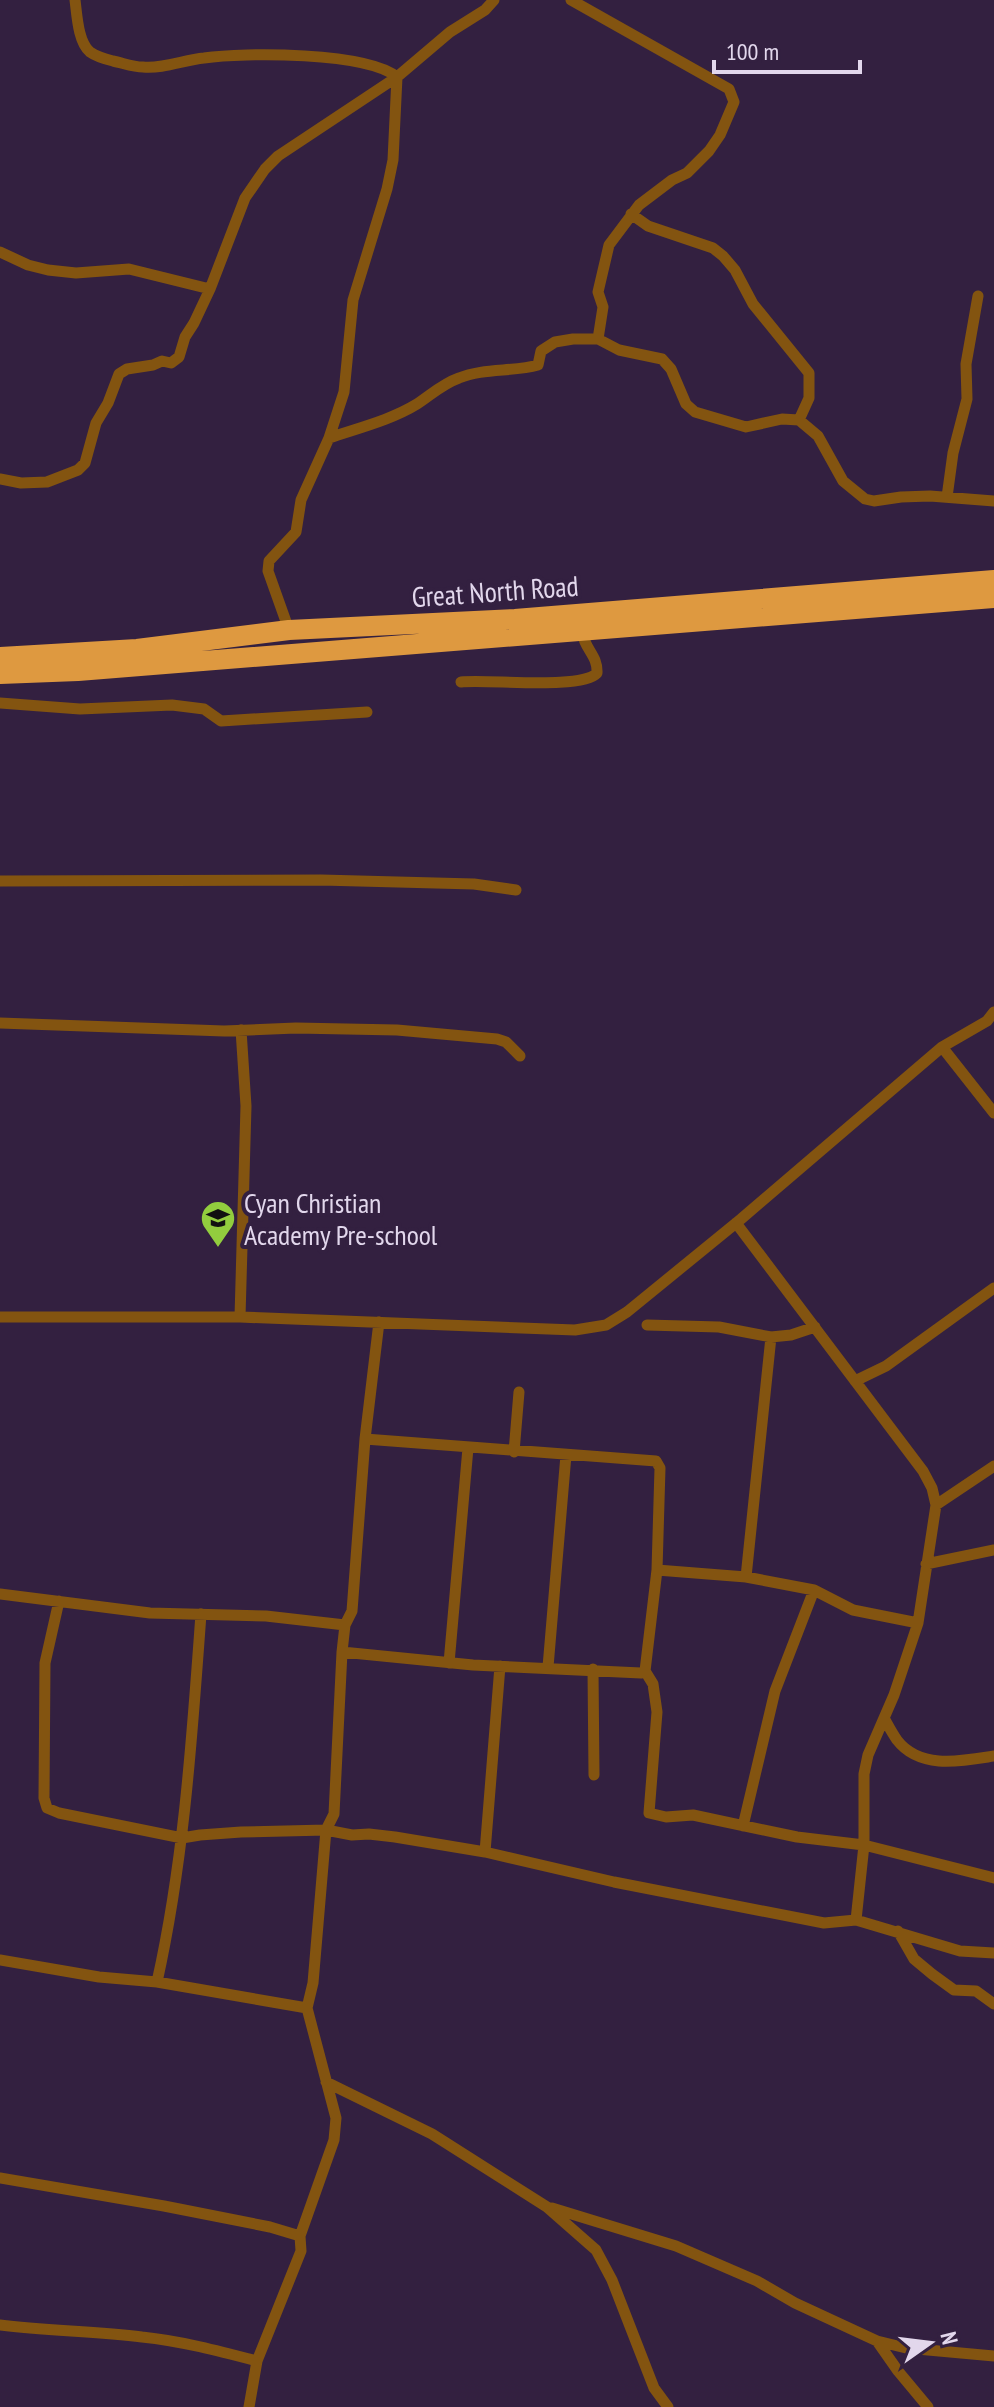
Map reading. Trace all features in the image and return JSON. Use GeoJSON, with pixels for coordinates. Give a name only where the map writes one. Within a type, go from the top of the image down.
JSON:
{"type":"FeatureCollection","features":[{"type":"Feature","properties":{"kind":"highway","name":"Great North Road"},"geometry":{"type":"LineString","coordinates":[[0,657],[137,649],[289,630],[515,619],[994,580]]}},
{"type":"Feature","properties":{"kind":"highway","name":"Great North Road"},"geometry":{"type":"LineString","coordinates":[[0,674],[78,671],[994,598]]}},
{"type":"Feature","properties":{"kind":"street"},"geometry":{"type":"LineString","coordinates":[[75,0],[83,43],[88,51],[130,65],[144,68],[205,57],[293,55],[368,63],[397,77]]}},
{"type":"Feature","properties":{"kind":"street"},"geometry":{"type":"LineString","coordinates":[[0,479],[21,483],[47,482],[78,470],[85,463],[96,423],[119,374],[127,369],[162,361],[171,363],[179,357],[185,337],[210,289],[245,198],[265,169],[278,156],[397,77],[494,0]]}},
{"type":"Feature","properties":{"kind":"street"},"geometry":{"type":"LineString","coordinates":[[571,0],[729,89],[734,102],[732,112],[709,151],[687,173],[672,180],[631,214],[609,245],[599,289],[603,307],[598,339]]}},
{"type":"Feature","properties":{"kind":"street"},"geometry":{"type":"LineString","coordinates":[[289,630],[268,571],[269,561],[296,532],[301,500],[329,438],[344,392],[353,300],[393,160],[397,77]]}},
{"type":"Feature","properties":{"kind":"street"},"geometry":{"type":"LineString","coordinates":[[631,214],[648,226],[713,248],[735,270],[761,314],[808,369],[809,398],[799,420]]}},
{"type":"Feature","properties":{"kind":"street"},"geometry":{"type":"LineString","coordinates":[[0,252],[48,270],[76,273],[129,269],[210,289]]}},
{"type":"Feature","properties":{"kind":"street"},"geometry":{"type":"LineString","coordinates":[[947,497],[953,453],[967,399],[966,364],[978,296]]}},
{"type":"Feature","properties":{"kind":"street"},"geometry":{"type":"LineString","coordinates":[[329,438],[406,410],[462,376],[524,369],[538,365],[541,351],[547,346],[573,339],[598,339],[619,350],[662,359],[671,369],[686,404],[695,412],[746,427],[782,419],[799,420],[824,443],[843,481],[865,499],[947,497],[994,501]]}},
{"type":"Feature","properties":{"kind":"street"},"geometry":{"type":"LineString","coordinates":[[461,682],[574,683],[594,678],[597,661],[582,641],[582,629]]}},
{"type":"Feature","properties":{"kind":"street"},"geometry":{"type":"LineString","coordinates":[[0,703],[80,709],[172,705],[204,709],[221,721],[367,712]]}},
{"type":"Feature","properties":{"kind":"street"},"geometry":{"type":"LineString","coordinates":[[0,881],[321,880],[474,884],[516,890]]}},
{"type":"Feature","properties":{"kind":"street"},"geometry":{"type":"LineString","coordinates":[[0,1317],[240,1317],[575,1330],[606,1325],[627,1312],[736,1223],[942,1047],[987,1021],[994,1012]]}},
{"type":"Feature","properties":{"kind":"street"},"geometry":{"type":"LineString","coordinates":[[0,1023],[241,1030],[397,1030],[489,1037],[506,1042],[520,1056]]}},
{"type":"Feature","properties":{"kind":"street"},"geometry":{"type":"LineString","coordinates":[[240,1317],[246,1106],[241,1030]]}},
{"type":"Feature","properties":{"kind":"street"},"geometry":{"type":"LineString","coordinates":[[942,1047],[994,1113]]}},
{"type":"Feature","properties":{"kind":"street"},"geometry":{"type":"LineString","coordinates":[[736,1223],[923,1471],[936,1505],[918,1623],[868,1755],[864,1774],[864,1845],[856,1920]]}},
{"type":"Feature","properties":{"kind":"street"},"geometry":{"type":"LineString","coordinates":[[855,1381],[886,1366],[994,1288]]}},
{"type":"Feature","properties":{"kind":"street"},"geometry":{"type":"LineString","coordinates":[[249,2407],[257,2361],[301,2251],[300,2236],[334,2140],[336,2118],[307,2008],[313,1983],[326,1830],[334,1814],[342,1652],[345,1625],[352,1611],[365,1439],[379,1322]]}},
{"type":"Feature","properties":{"kind":"street"},"geometry":{"type":"LineString","coordinates":[[647,1325],[719,1327],[771,1337],[791,1335],[815,1327]]}},
{"type":"Feature","properties":{"kind":"street"},"geometry":{"type":"LineString","coordinates":[[746,1577],[771,1337]]}},
{"type":"Feature","properties":{"kind":"street"},"geometry":{"type":"LineString","coordinates":[[514,1452],[519,1392]]}},
{"type":"Feature","properties":{"kind":"street"},"geometry":{"type":"LineString","coordinates":[[365,1439],[659,1463],[657,1570],[645,1671],[653,1684],[657,1712],[649,1813],[666,1817],[693,1815],[797,1837],[864,1845],[994,1878]]}},
{"type":"Feature","properties":{"kind":"street"},"geometry":{"type":"LineString","coordinates":[[449,1663],[468,1448]]}},
{"type":"Feature","properties":{"kind":"street"},"geometry":{"type":"LineString","coordinates":[[548,1667],[566,1455]]}},
{"type":"Feature","properties":{"kind":"street"},"geometry":{"type":"LineString","coordinates":[[936,1505],[994,1466]]}},
{"type":"Feature","properties":{"kind":"street"},"geometry":{"type":"LineString","coordinates":[[926,1564],[994,1550]]}},
{"type":"Feature","properties":{"kind":"street"},"geometry":{"type":"LineString","coordinates":[[657,1570],[746,1577],[814,1590],[853,1610],[918,1623]]}},
{"type":"Feature","properties":{"kind":"street"},"geometry":{"type":"LineString","coordinates":[[743,1826],[775,1691],[814,1590]]}},
{"type":"Feature","properties":{"kind":"street"},"geometry":{"type":"LineString","coordinates":[[0,1594],[150,1613],[266,1616],[345,1625]]}},
{"type":"Feature","properties":{"kind":"street"},"geometry":{"type":"LineString","coordinates":[[59,1601],[45,1663],[45,1804],[59,1813],[182,1838],[241,1832],[326,1830],[395,1837],[485,1852],[614,1882],[824,1923],[856,1920],[960,1951],[994,1953]]}},
{"type":"Feature","properties":{"kind":"street"},"geometry":{"type":"LineString","coordinates":[[157,1982],[170,1924],[182,1838],[201,1614]]}},
{"type":"Feature","properties":{"kind":"street"},"geometry":{"type":"LineString","coordinates":[[342,1652],[449,1663],[645,1671]]}},
{"type":"Feature","properties":{"kind":"street"},"geometry":{"type":"LineString","coordinates":[[485,1852],[500,1666]]}},
{"type":"Feature","properties":{"kind":"street"},"geometry":{"type":"LineString","coordinates":[[593,1669],[594,1775]]}},
{"type":"Feature","properties":{"kind":"street"},"geometry":{"type":"LineString","coordinates":[[884,1718],[898,1742],[920,1758],[937,1761],[994,1756]]}},
{"type":"Feature","properties":{"kind":"street"},"geometry":{"type":"LineString","coordinates":[[898,1931],[914,1959],[932,1974],[954,1990],[976,1991],[994,2004]]}},
{"type":"Feature","properties":{"kind":"street"},"geometry":{"type":"LineString","coordinates":[[0,1960],[99,1977],[157,1982],[307,2008]]}},
{"type":"Feature","properties":{"kind":"street"},"geometry":{"type":"LineString","coordinates":[[326,2082],[432,2134],[547,2207],[596,2250],[612,2280],[654,2388],[668,2407]]}},
{"type":"Feature","properties":{"kind":"street"},"geometry":{"type":"LineString","coordinates":[[0,2178],[194,2212],[300,2236]]}},
{"type":"Feature","properties":{"kind":"street"},"geometry":{"type":"LineString","coordinates":[[547,2207],[676,2246],[757,2281],[795,2303],[877,2341],[906,2348],[994,2356]]}},
{"type":"Feature","properties":{"kind":"street"},"geometry":{"type":"LineString","coordinates":[[0,2325],[141,2337],[257,2361]]}},
{"type":"Feature","properties":{"kind":"street"},"geometry":{"type":"LineString","coordinates":[[877,2341],[928,2407]]}},
{"type":"Feature","properties":{"kind":"place","name":"Cyan Christian Academy Pre-school"},"geometry":{"type":"Point","coordinates":[218,1249]}}]}
